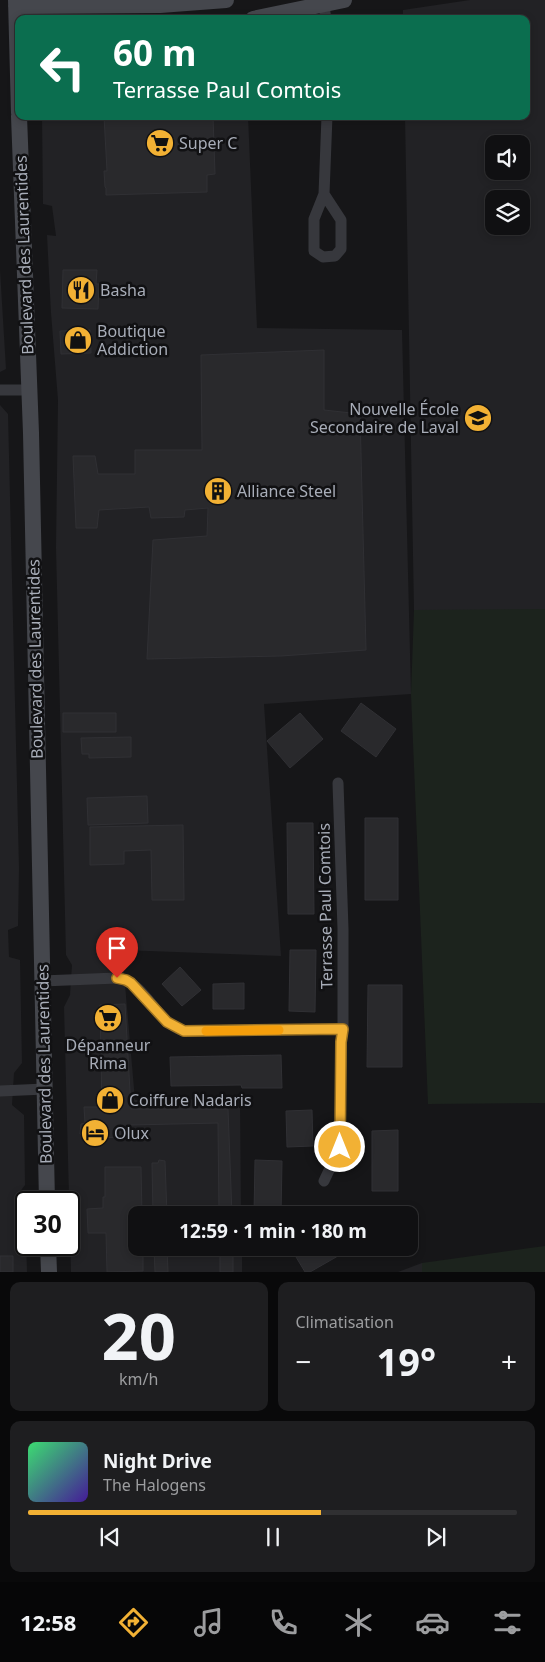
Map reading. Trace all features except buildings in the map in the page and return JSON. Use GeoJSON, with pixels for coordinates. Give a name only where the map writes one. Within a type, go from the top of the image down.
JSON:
{"type":"FeatureCollection","features":[{"type":"Feature","properties":{"kind":"main road"},"geometry":{"type":"LineString","coordinates":[[16,3],[160,5],[226,0]]}},
{"type":"Feature","properties":{"kind":"main road"},"geometry":{"type":"LineString","coordinates":[[279,15],[324,8],[344,0]]}},
{"type":"Feature","properties":{"kind":"main road","name":"Boulevard des Laurentides"},"geometry":{"type":"LineString","coordinates":[[19,120],[30,390],[47,1191]]}},
{"type":"Feature","properties":{"kind":"main road"},"geometry":{"type":"LineString","coordinates":[[48,1256],[49,1272]]}},
{"type":"Feature","properties":{"kind":"street"},"geometry":{"type":"LineString","coordinates":[[324,194],[341,220],[341,249],[335,256],[323,257],[314,251],[314,219],[324,194],[327,120]]}},
{"type":"Feature","properties":{"kind":"street"},"geometry":{"type":"LineString","coordinates":[[0,390],[30,390]]}},
{"type":"Feature","properties":{"kind":"street","name":"Terrasse Paul Comtois"},"geometry":{"type":"LineString","coordinates":[[324,1181],[340,1147],[343,929],[338,783]]}},
{"type":"Feature","properties":{"kind":"street"},"geometry":{"type":"LineString","coordinates":[[42,981],[115,978],[126,980],[138,990],[167,1022],[184,1031],[343,1029]]}},
{"type":"Feature","properties":{"kind":"street"},"geometry":{"type":"LineString","coordinates":[[0,1091],[45,1090]]}},
{"type":"Feature","properties":{"kind":"shaded area","name":"Nouvelle École Secondaire de Laval"},"geometry":{"type":"Polygon","coordinates":[[[470,0],[545,0],[545,611],[414,610],[405,120],[530,120],[530,15],[403,15],[403,10],[470,0]]]}},
{"type":"Feature","properties":{"kind":"shaded area"},"geometry":{"type":"Polygon","coordinates":[[[42,120],[248,120],[257,328],[402,330],[411,694],[264,704],[281,956],[122,950],[135,1100],[240,1099],[241,1206],[128,1206],[128,1256],[242,1256],[242,1272],[71,1272],[71,1256],[80,1256],[80,1191],[69,1191],[64,1007],[70,995],[72,965],[66,955],[56,548],[58,400],[47,235],[56,236],[52,206],[43,204],[42,120]]]}},
{"type":"Feature","properties":{"kind":"shaded area"},"geometry":{"type":"Polygon","coordinates":[[[0,270],[6,369],[0,372],[0,270]]]}},
{"type":"Feature","properties":{"kind":"shaded area"},"geometry":{"type":"Polygon","coordinates":[[[0,405],[8,414],[19,868],[18,926],[8,930],[9,957],[20,960],[22,1063],[14,1073],[12,1105],[24,1115],[25,1185],[20,1191],[15,1191],[15,1256],[27,1256],[27,1272],[0,1272],[0,405]]]}},
{"type":"Feature","properties":{"kind":"shaded area"},"geometry":{"type":"Polygon","coordinates":[[[545,609],[545,1103],[428,1104],[411,694],[414,610],[545,609]]]}},
{"type":"Feature","properties":{"kind":"shaded area"},"geometry":{"type":"Polygon","coordinates":[[[545,1246],[545,1272],[422,1272],[422,1263],[545,1246]]]}},
{"type":"Feature","properties":{"kind":"shaded area"},"geometry":{"type":"Polygon","coordinates":[[[422,1263],[422,1272],[398,1272],[422,1263]]]}},
{"type":"Feature","properties":{"kind":"slow traffic"},"geometry":{"type":"LineString","coordinates":[[206,1031],[279,1030]]}},
{"type":"Feature","properties":{"kind":"place","name":"Super C"},"geometry":{"type":"Point","coordinates":[160,143]}},
{"type":"Feature","properties":{"kind":"place","name":"Basha"},"geometry":{"type":"Point","coordinates":[81,290]}},
{"type":"Feature","properties":{"kind":"place","name":"Boutique Addiction"},"geometry":{"type":"Point","coordinates":[78,340]}},
{"type":"Feature","properties":{"kind":"place","name":"Nouvelle École Secondaire de Laval"},"geometry":{"type":"Point","coordinates":[478,418]}},
{"type":"Feature","properties":{"kind":"place","name":"Alliance Steel"},"geometry":{"type":"Point","coordinates":[218,491]}},
{"type":"Feature","properties":{"kind":"place","name":"Dépanneur Rima"},"geometry":{"type":"Point","coordinates":[108,1018]}},
{"type":"Feature","properties":{"kind":"place","name":"Coiffure Nadaris"},"geometry":{"type":"Point","coordinates":[110,1100]}},
{"type":"Feature","properties":{"kind":"place","name":"Olux"},"geometry":{"type":"Point","coordinates":[95,1133]}},
{"type":"Feature","properties":{"kind":"route"},"geometry":{"type":"LineString","coordinates":[[117,978],[131,983],[167,1022],[175,1028],[184,1031],[343,1029],[341,1042],[340,1147]]}}]}
